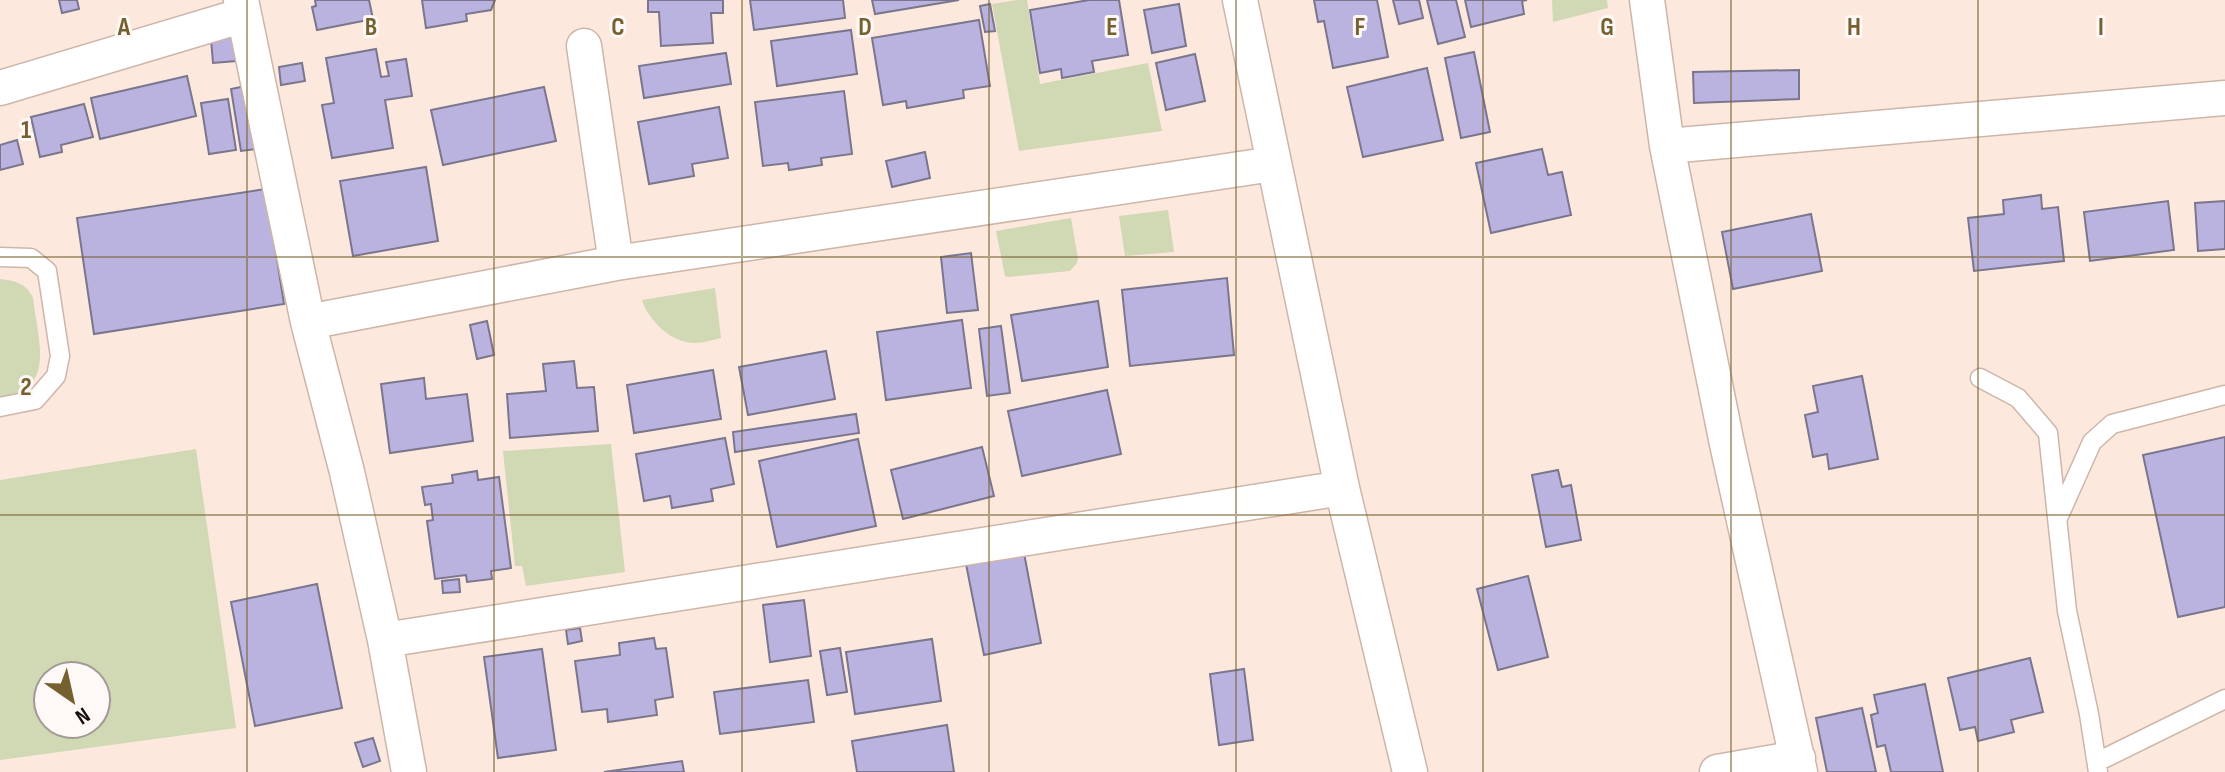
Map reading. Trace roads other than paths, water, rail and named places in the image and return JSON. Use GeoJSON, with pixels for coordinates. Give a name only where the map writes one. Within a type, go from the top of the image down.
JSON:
{"type":"FeatureCollection","features":[{"type":"Feature","properties":{"kind":"street"},"geometry":{"type":"LineString","coordinates":[[1240,0],[1342,488],[1410,772]]}},
{"type":"Feature","properties":{"kind":"street"},"geometry":{"type":"LineString","coordinates":[[1647,0],[1667,146],[1727,444],[1799,765],[1717,772]]}},
{"type":"Feature","properties":{"kind":"street"},"geometry":{"type":"LineString","coordinates":[[0,88],[242,8],[308,322],[347,472],[385,640],[409,772]]}},
{"type":"Feature","properties":{"kind":"street"},"geometry":{"type":"LineString","coordinates":[[584,46],[616,263]]}},
{"type":"Feature","properties":{"kind":"street"},"geometry":{"type":"LineString","coordinates":[[1667,146],[2225,98]]}},
{"type":"Feature","properties":{"kind":"street"},"geometry":{"type":"LineString","coordinates":[[308,322],[616,263],[1273,164]]}},
{"type":"Feature","properties":{"kind":"street"},"geometry":{"type":"LineString","coordinates":[[385,640],[1342,488]]}},
{"type":"Feature","properties":{"kind":"lane"},"geometry":{"type":"LineString","coordinates":[[0,257],[31,258],[47,271],[60,356],[56,376],[35,400],[0,407]]}},
{"type":"Feature","properties":{"kind":"lane"},"geometry":{"type":"LineString","coordinates":[[1980,378],[2018,398],[2048,433],[2067,611],[2098,767],[2225,699]]}},
{"type":"Feature","properties":{"kind":"lane"},"geometry":{"type":"LineString","coordinates":[[2057,521],[2092,442],[2112,424],[2225,395]]}}]}
